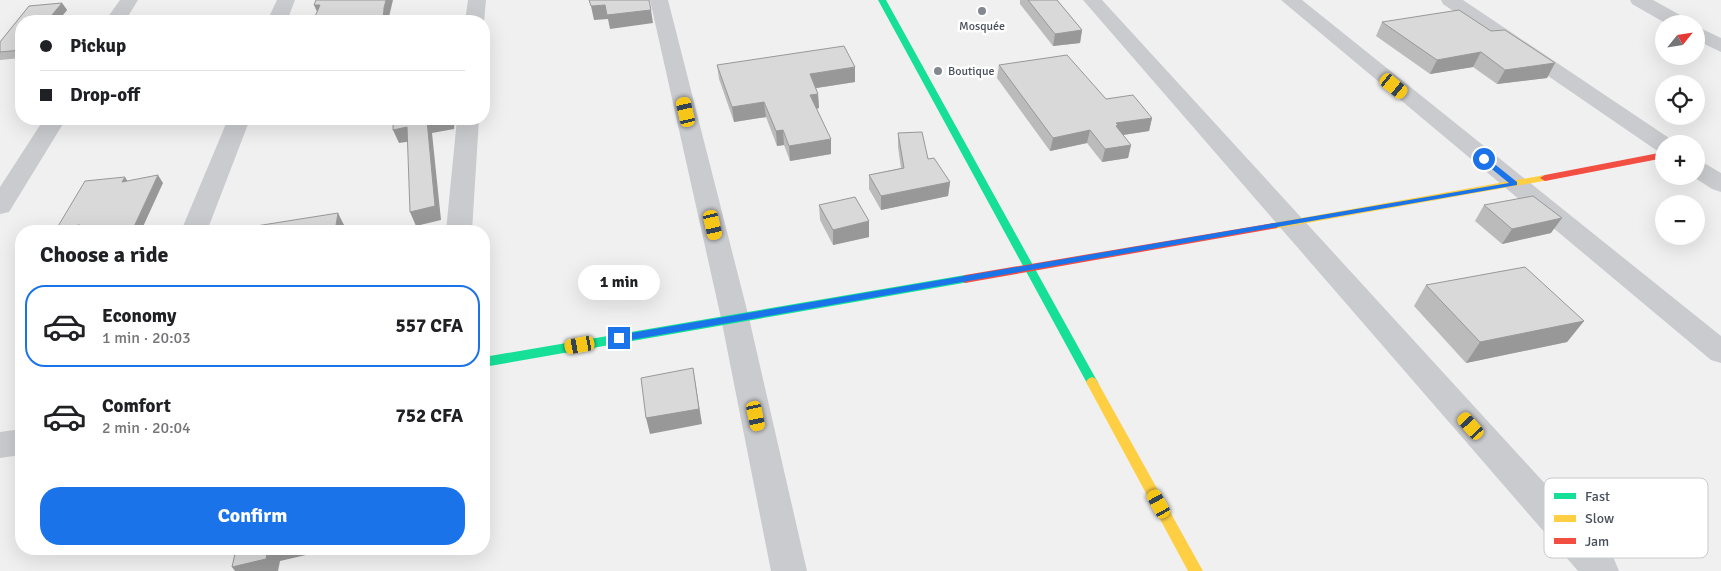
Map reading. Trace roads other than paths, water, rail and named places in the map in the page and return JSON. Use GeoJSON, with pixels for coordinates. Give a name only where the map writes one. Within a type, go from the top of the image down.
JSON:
{"type":"FeatureCollection","features":[{"type":"Feature","properties":{"kind":"street"},"geometry":{"type":"LineString","coordinates":[[119,15],[129,0]]}},
{"type":"Feature","properties":{"kind":"street"},"geometry":{"type":"LineString","coordinates":[[280,15],[286,0]]}},
{"type":"Feature","properties":{"kind":"street"},"geometry":{"type":"LineString","coordinates":[[476,15],[477,0]]}},
{"type":"Feature","properties":{"kind":"street"},"geometry":{"type":"LineString","coordinates":[[659,0],[735,318],[789,571]]}},
{"type":"Feature","properties":{"kind":"street"},"geometry":{"type":"LineString","coordinates":[[882,0],[1196,571]]}},
{"type":"Feature","properties":{"kind":"street"},"geometry":{"type":"LineString","coordinates":[[1092,0],[1544,507]]}},
{"type":"Feature","properties":{"kind":"street"},"geometry":{"type":"LineString","coordinates":[[1290,0],[1721,352]]}},
{"type":"Feature","properties":{"kind":"street"},"geometry":{"type":"LineString","coordinates":[[1450,0],[1655,139]]}},
{"type":"Feature","properties":{"kind":"street"},"geometry":{"type":"LineString","coordinates":[[1640,0],[1666,15]]}},
{"type":"Feature","properties":{"kind":"street"},"geometry":{"type":"LineString","coordinates":[[1705,37],[1721,46]]}},
{"type":"Feature","properties":{"kind":"street"},"geometry":{"type":"LineString","coordinates":[[0,206],[50,125]]}},
{"type":"Feature","properties":{"kind":"street"},"geometry":{"type":"LineString","coordinates":[[196,225],[237,125]]}},
{"type":"Feature","properties":{"kind":"street"},"geometry":{"type":"LineString","coordinates":[[459,225],[468,125]]}},
{"type":"Feature","properties":{"kind":"street"},"geometry":{"type":"LineString","coordinates":[[490,361],[1514,184],[1655,157]]}},
{"type":"Feature","properties":{"kind":"street"},"geometry":{"type":"LineString","coordinates":[[1705,174],[1721,184]]}},
{"type":"Feature","properties":{"kind":"street"},"geometry":{"type":"LineString","coordinates":[[0,445],[15,443]]}},
{"type":"Feature","properties":{"kind":"street"},"geometry":{"type":"LineString","coordinates":[[1589,558],[1601,571]]}},
{"type":"Feature","properties":{"kind":"place","name":"Mosquée"},"geometry":{"type":"Point","coordinates":[982,11]}},
{"type":"Feature","properties":{"kind":"place","name":"Boutique"},"geometry":{"type":"Point","coordinates":[938,71]}}]}
